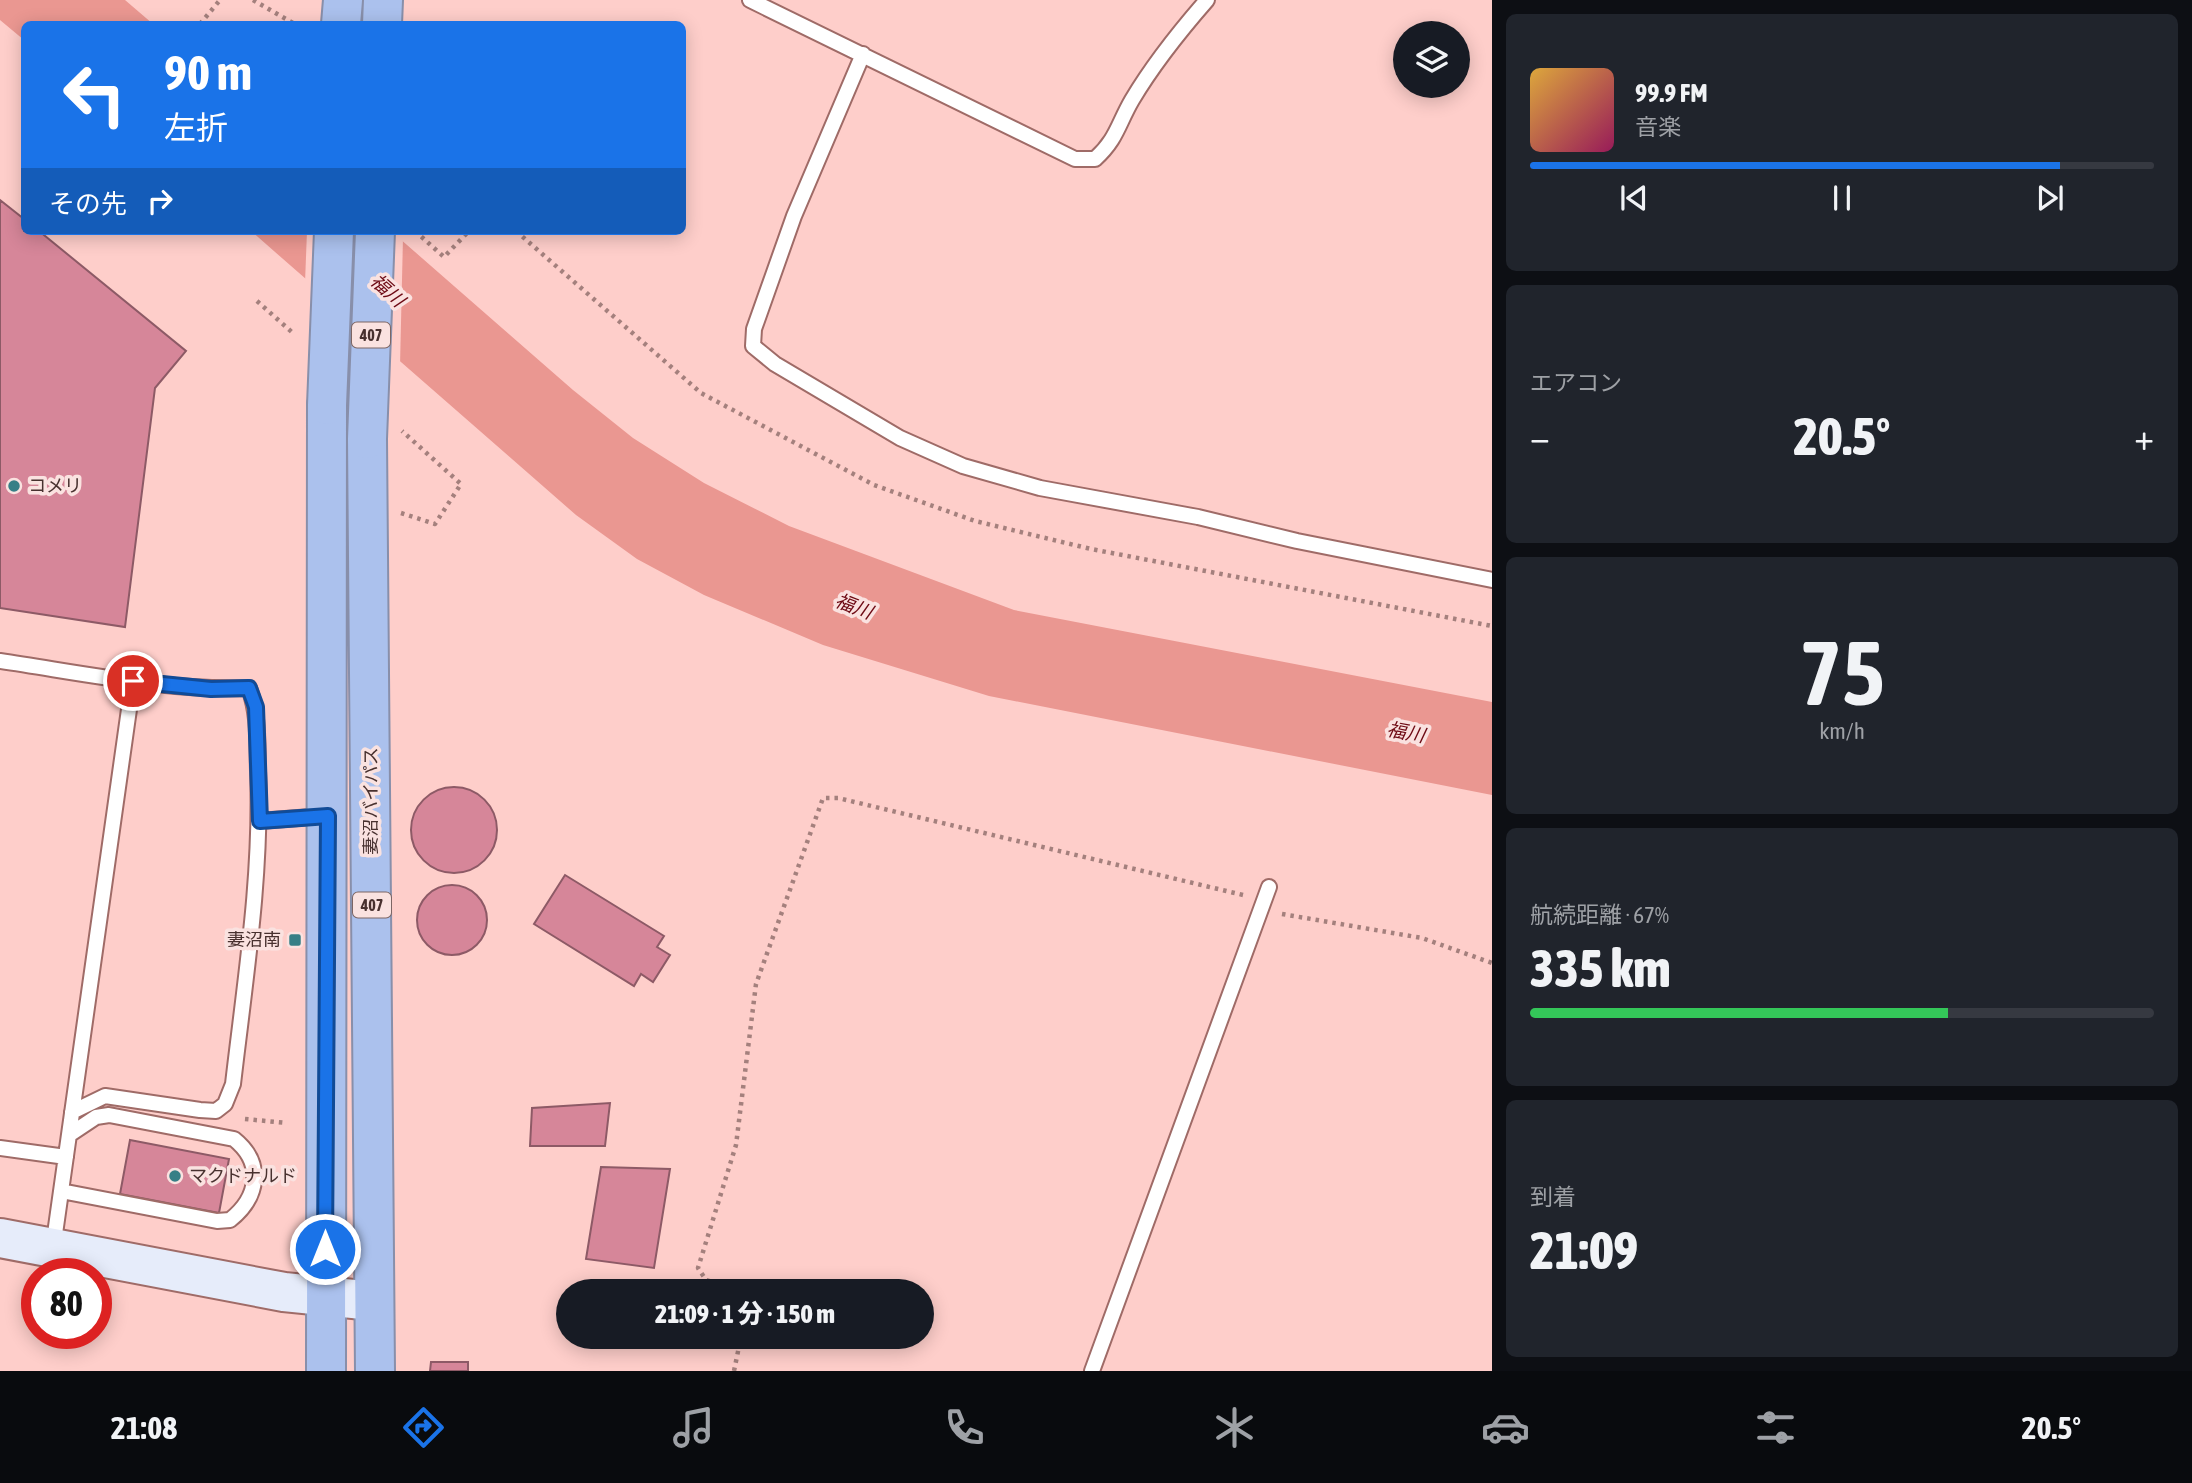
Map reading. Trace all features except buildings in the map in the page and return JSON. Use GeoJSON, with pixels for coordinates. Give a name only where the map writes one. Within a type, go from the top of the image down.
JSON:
{"type":"FeatureCollection","features":[{"type":"Feature","properties":{"kind":"highway"},"geometry":{"type":"LineString","coordinates":[[341,21],[343,0]]}},
{"type":"Feature","properties":{"kind":"highway"},"geometry":{"type":"LineString","coordinates":[[382,21],[383,0]]}},
{"type":"Feature","properties":{"kind":"highway","name":"407"},"geometry":{"type":"LineString","coordinates":[[326,1371],[327,405],[334,235]]}},
{"type":"Feature","properties":{"kind":"highway","name":"妻沼バイパス"},"geometry":{"type":"LineString","coordinates":[[374,1371],[367,439],[375,235]]}},
{"type":"Feature","properties":{"kind":"street"},"geometry":{"type":"LineString","coordinates":[[0,1238],[325,1297],[373,1301]]}},
{"type":"Feature","properties":{"kind":"lane"},"geometry":{"type":"LineString","coordinates":[[750,0],[1075,159],[1095,159],[1111,145],[1131,103],[1169,42],[1207,0]]}},
{"type":"Feature","properties":{"kind":"lane"},"geometry":{"type":"LineString","coordinates":[[863,54],[793,216],[754,329],[753,346],[775,364],[900,438],[963,466],[1040,488],[1198,517],[1297,541],[1492,580]]}},
{"type":"Feature","properties":{"kind":"lane"},"geometry":{"type":"LineString","coordinates":[[0,661],[133,681],[211,689],[249,688],[256,707],[260,821],[256,885],[233,1084],[225,1104],[216,1111],[200,1111],[105,1096],[72,1112]]}},
{"type":"Feature","properties":{"kind":"lane"},"geometry":{"type":"LineString","coordinates":[[53,1248],[133,681]]}},
{"type":"Feature","properties":{"kind":"lane"},"geometry":{"type":"LineString","coordinates":[[260,821],[328,816]]}},
{"type":"Feature","properties":{"kind":"lane"},"geometry":{"type":"LineString","coordinates":[[1093,1371],[1266,894]]}},
{"type":"Feature","properties":{"kind":"lane"},"geometry":{"type":"LineString","coordinates":[[61,1191],[217,1221],[230,1220],[250,1200],[255,1180],[255,1165],[244,1147],[234,1139],[110,1115],[96,1116],[69,1136]]}},
{"type":"Feature","properties":{"kind":"lane"},"geometry":{"type":"LineString","coordinates":[[0,1148],[66,1157]]}},
{"type":"Feature","properties":{"kind":"path"},"geometry":{"type":"LineString","coordinates":[[202,21],[220,0]]}},
{"type":"Feature","properties":{"kind":"path"},"geometry":{"type":"LineString","coordinates":[[253,0],[290,21]]}},
{"type":"Feature","properties":{"kind":"path"},"geometry":{"type":"LineString","coordinates":[[419,235],[444,257],[464,235]]}},
{"type":"Feature","properties":{"kind":"path"},"geometry":{"type":"LineString","coordinates":[[705,1279],[698,1268],[736,1145],[756,984],[823,798],[838,798],[1266,894],[1282,914],[1422,938],[1492,963]]}},
{"type":"Feature","properties":{"kind":"path"},"geometry":{"type":"LineString","coordinates":[[237,1118],[287,1123]]}},
{"type":"Feature","properties":{"kind":"path"},"geometry":{"type":"LineString","coordinates":[[734,1371],[739,1349]]}},
{"type":"Feature","properties":{"kind":"water"},"geometry":{"type":"Polygon","coordinates":[[[0,0],[125,0],[150,21],[21,21],[21,38],[0,20],[0,0]]]}},
{"type":"Feature","properties":{"kind":"water","name":"福川"},"geometry":{"type":"Polygon","coordinates":[[[256,235],[396,235],[573,390],[633,438],[704,483],[789,526],[1014,610],[1492,702],[1492,795],[989,696],[823,645],[704,595],[637,559],[576,515],[256,235]]]}},
{"type":"Feature","properties":{"kind":"pier"},"geometry":{"type":"Polygon","coordinates":[[[307,235],[403,237],[400,366],[305,283],[307,235]]]}},
{"type":"Feature","properties":{"kind":"place","name":"コメリ"},"geometry":{"type":"Point","coordinates":[14,486]}},
{"type":"Feature","properties":{"kind":"place","name":"妻沼南"},"geometry":{"type":"Point","coordinates":[295,940]}},
{"type":"Feature","properties":{"kind":"place","name":"マクドナルド"},"geometry":{"type":"Point","coordinates":[175,1176]}},
{"type":"Feature","properties":{"kind":"route"},"geometry":{"type":"LineString","coordinates":[[133,681],[211,689],[249,688],[256,707],[260,821],[328,816],[325,1249]]}}]}
